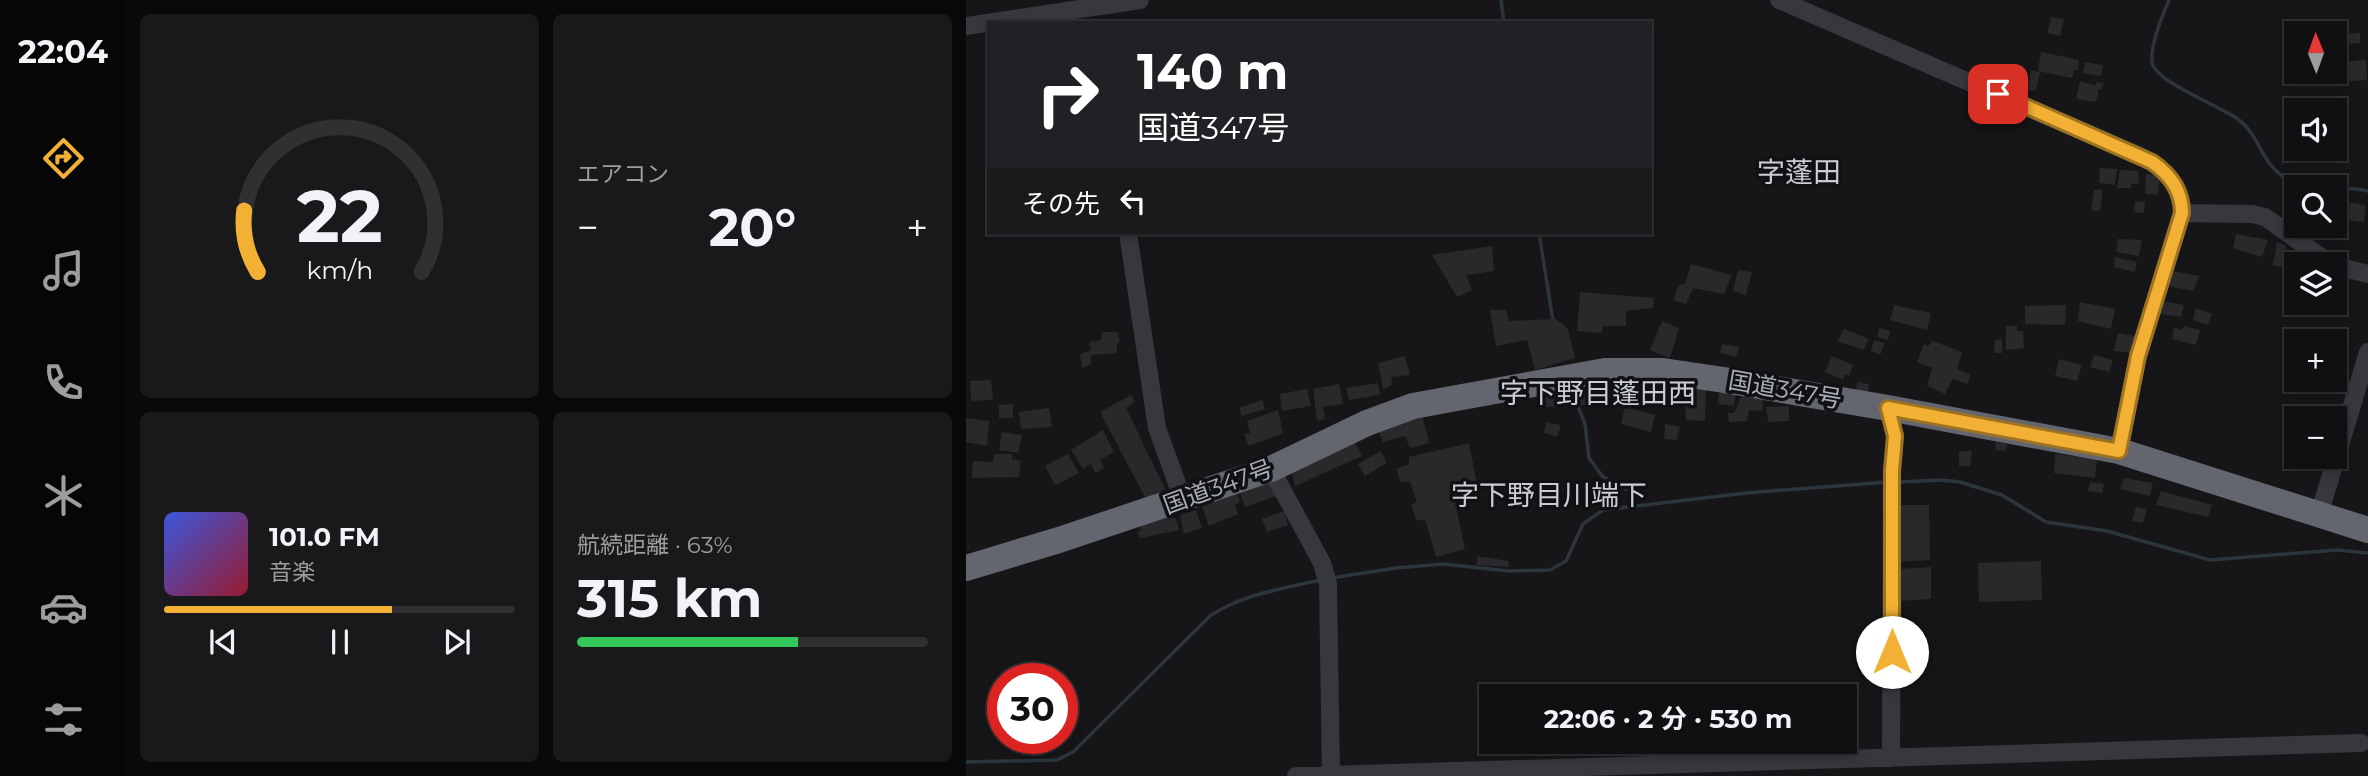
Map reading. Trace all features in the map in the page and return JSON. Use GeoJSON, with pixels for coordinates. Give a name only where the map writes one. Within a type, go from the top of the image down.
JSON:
{"type":"FeatureCollection","features":[{"type":"Feature","properties":{"kind":"highway","name":"国道347号"},"geometry":{"type":"LineString","coordinates":[[966,568],[1183,500],[1271,469],[1367,422],[1413,405],[1605,371],[1663,371],[1888,408],[2119,451],[2368,530]]}},
{"type":"Feature","properties":{"kind":"street"},"geometry":{"type":"LineString","coordinates":[[1025,21],[1096,15],[1140,0]]}},
{"type":"Feature","properties":{"kind":"street"},"geometry":{"type":"LineString","coordinates":[[1779,0],[2152,162],[2167,174],[2181,198],[2182,213],[2138,356],[2119,451]]}},
{"type":"Feature","properties":{"kind":"street"},"geometry":{"type":"LineString","coordinates":[[966,26],[987,24]]}},
{"type":"Feature","properties":{"kind":"street"},"geometry":{"type":"LineString","coordinates":[[2182,213],[2265,216],[2321,257],[2344,268],[2368,274]]}},
{"type":"Feature","properties":{"kind":"street"},"geometry":{"type":"LineString","coordinates":[[1128,235],[1157,428],[1183,500]]}},
{"type":"Feature","properties":{"kind":"street"},"geometry":{"type":"LineString","coordinates":[[2319,515],[2368,352]]}},
{"type":"Feature","properties":{"kind":"street"},"geometry":{"type":"LineString","coordinates":[[1888,408],[1895,436],[1892,471],[1891,758]]}},
{"type":"Feature","properties":{"kind":"street"},"geometry":{"type":"LineString","coordinates":[[1271,469],[1305,528],[1322,563],[1326,578],[1331,775]]}},
{"type":"Feature","properties":{"kind":"street"},"geometry":{"type":"LineString","coordinates":[[1296,776],[2361,743]]}},
{"type":"Feature","properties":{"kind":"building"},"geometry":{"type":"Polygon","coordinates":[[[2051,17],[2064,19],[2060,36],[2047,33],[2051,17]]]}},
{"type":"Feature","properties":{"kind":"building"},"geometry":{"type":"Polygon","coordinates":[[[2360,33],[2360,43],[2347,44],[2347,34],[2360,33]]]}},
{"type":"Feature","properties":{"kind":"building"},"geometry":{"type":"Polygon","coordinates":[[[2041,52],[2079,60],[2078,70],[2074,70],[2072,78],[2038,71],[2041,52]]]}},
{"type":"Feature","properties":{"kind":"building"},"geometry":{"type":"Polygon","coordinates":[[[2366,60],[2367,80],[2347,81],[2347,61],[2366,60]]]}},
{"type":"Feature","properties":{"kind":"building"},"geometry":{"type":"Polygon","coordinates":[[[2085,62],[2103,65],[2101,76],[2083,73],[2085,62]]]}},
{"type":"Feature","properties":{"kind":"building"},"geometry":{"type":"Polygon","coordinates":[[[2031,70],[2040,72],[2036,91],[2027,90],[2031,70]]]}},
{"type":"Feature","properties":{"kind":"building"},"geometry":{"type":"Polygon","coordinates":[[[2080,81],[2095,86],[2096,82],[2104,83],[2102,89],[2099,89],[2096,102],[2076,99],[2080,81]]]}},
{"type":"Feature","properties":{"kind":"building"},"geometry":{"type":"Polygon","coordinates":[[[2100,168],[2117,169],[2115,185],[2099,183],[2100,168]]]}},
{"type":"Feature","properties":{"kind":"building"},"geometry":{"type":"Polygon","coordinates":[[[2120,170],[2138,171],[2139,184],[2131,184],[2131,188],[2117,188],[2120,170]]]}},
{"type":"Feature","properties":{"kind":"building"},"geometry":{"type":"Polygon","coordinates":[[[2146,174],[2160,175],[2158,195],[2145,194],[2146,174]]]}},
{"type":"Feature","properties":{"kind":"building"},"geometry":{"type":"Polygon","coordinates":[[[2103,189],[2100,211],[2091,210],[2094,190],[2103,189]]]}},
{"type":"Feature","properties":{"kind":"building"},"geometry":{"type":"Polygon","coordinates":[[[2135,201],[2145,202],[2144,213],[2134,212],[2135,201]]]}},
{"type":"Feature","properties":{"kind":"building"},"geometry":{"type":"Polygon","coordinates":[[[2350,202],[2366,206],[2364,222],[2347,220],[2350,202]]]}},
{"type":"Feature","properties":{"kind":"building"},"geometry":{"type":"Polygon","coordinates":[[[2236,234],[2268,240],[2262,257],[2233,248],[2236,234]]]}},
{"type":"Feature","properties":{"kind":"building"},"geometry":{"type":"Polygon","coordinates":[[[2118,239],[2142,240],[2139,256],[2116,252],[2118,239]]]}},
{"type":"Feature","properties":{"kind":"building"},"geometry":{"type":"Polygon","coordinates":[[[2277,242],[2285,245],[2290,252],[2284,252],[2284,268],[2273,265],[2277,242]]]}},
{"type":"Feature","properties":{"kind":"building"},"geometry":{"type":"Polygon","coordinates":[[[1492,246],[1494,271],[1466,275],[1472,290],[1457,297],[1432,255],[1492,246]]]}},
{"type":"Feature","properties":{"kind":"building"},"geometry":{"type":"Polygon","coordinates":[[[2115,257],[2137,262],[2135,272],[2114,267],[2115,257]]]}},
{"type":"Feature","properties":{"kind":"building"},"geometry":{"type":"Polygon","coordinates":[[[1691,264],[1732,275],[1724,294],[1693,288],[1686,304],[1673,300],[1679,285],[1685,284],[1691,264]]]}},
{"type":"Feature","properties":{"kind":"building"},"geometry":{"type":"Polygon","coordinates":[[[1738,270],[1752,272],[1746,295],[1733,291],[1738,270]]]}},
{"type":"Feature","properties":{"kind":"building"},"geometry":{"type":"Polygon","coordinates":[[[2172,271],[2200,276],[2193,291],[2169,286],[2172,271]]]}},
{"type":"Feature","properties":{"kind":"building"},"geometry":{"type":"Polygon","coordinates":[[[1580,292],[1654,298],[1653,308],[1626,311],[1626,326],[1603,326],[1602,333],[1577,331],[1580,292]]]}},
{"type":"Feature","properties":{"kind":"building"},"geometry":{"type":"Polygon","coordinates":[[[2163,301],[2184,305],[2181,317],[2160,314],[2163,301]]]}},
{"type":"Feature","properties":{"kind":"building"},"geometry":{"type":"Polygon","coordinates":[[[2080,302],[2115,309],[2111,329],[2078,321],[2080,302]]]}},
{"type":"Feature","properties":{"kind":"building"},"geometry":{"type":"Polygon","coordinates":[[[1894,305],[1931,313],[1927,330],[1890,320],[1894,305]]]}},
{"type":"Feature","properties":{"kind":"building"},"geometry":{"type":"Polygon","coordinates":[[[2066,305],[2065,325],[2025,324],[2025,306],[2066,305]]]}},
{"type":"Feature","properties":{"kind":"building"},"geometry":{"type":"Polygon","coordinates":[[[2196,308],[2212,314],[2208,325],[2193,320],[2196,308]]]}},
{"type":"Feature","properties":{"kind":"building"},"geometry":{"type":"Polygon","coordinates":[[[1490,310],[1506,310],[1509,321],[1556,319],[1568,329],[1575,358],[1535,370],[1527,340],[1496,346],[1490,310]]]}},
{"type":"Feature","properties":{"kind":"building"},"geometry":{"type":"Polygon","coordinates":[[[1662,321],[1679,328],[1670,358],[1650,350],[1662,321]]]}},
{"type":"Feature","properties":{"kind":"building"},"geometry":{"type":"Polygon","coordinates":[[[2006,326],[2017,326],[2017,331],[2023,331],[2024,348],[2006,350],[2006,326]]]}},
{"type":"Feature","properties":{"kind":"building"},"geometry":{"type":"Polygon","coordinates":[[[2184,326],[2200,330],[2196,345],[2172,339],[2174,327],[2182,330],[2184,326]]]}},
{"type":"Feature","properties":{"kind":"building"},"geometry":{"type":"Polygon","coordinates":[[[1879,328],[1890,331],[1888,340],[1877,337],[1879,328]]]}},
{"type":"Feature","properties":{"kind":"building"},"geometry":{"type":"Polygon","coordinates":[[[1844,329],[1869,339],[1863,350],[1837,341],[1844,329]]]}},
{"type":"Feature","properties":{"kind":"building"},"geometry":{"type":"Polygon","coordinates":[[[1102,332],[1118,332],[1120,342],[1117,343],[1117,353],[1091,355],[1091,364],[1082,368],[1080,354],[1091,350],[1089,342],[1101,340],[1102,332]]]}},
{"type":"Feature","properties":{"kind":"building"},"geometry":{"type":"Polygon","coordinates":[[[2118,333],[2136,336],[2133,353],[2114,351],[2118,333]]]}},
{"type":"Feature","properties":{"kind":"building"},"geometry":{"type":"Polygon","coordinates":[[[2002,339],[2002,353],[1994,353],[1995,340],[2002,339]]]}},
{"type":"Feature","properties":{"kind":"building"},"geometry":{"type":"Polygon","coordinates":[[[1874,340],[1885,343],[1880,355],[1871,351],[1874,340]]]}},
{"type":"Feature","properties":{"kind":"building"},"geometry":{"type":"Polygon","coordinates":[[[1933,341],[1962,352],[1957,369],[1970,375],[1968,384],[1953,379],[1945,394],[1927,386],[1932,368],[1917,362],[1924,344],[1928,346],[1933,341]]]}},
{"type":"Feature","properties":{"kind":"building"},"geometry":{"type":"Polygon","coordinates":[[[1722,344],[1739,347],[1736,357],[1720,353],[1722,344]]]}},
{"type":"Feature","properties":{"kind":"building"},"geometry":{"type":"Polygon","coordinates":[[[2094,355],[2113,360],[2109,372],[2090,367],[2094,355]]]}},
{"type":"Feature","properties":{"kind":"building"},"geometry":{"type":"Polygon","coordinates":[[[1405,356],[1410,375],[1392,377],[1391,386],[1383,389],[1378,363],[1405,356]]]}},
{"type":"Feature","properties":{"kind":"building"},"geometry":{"type":"Polygon","coordinates":[[[1832,356],[1853,365],[1849,376],[1845,374],[1843,380],[1825,372],[1832,356]]]}},
{"type":"Feature","properties":{"kind":"building"},"geometry":{"type":"Polygon","coordinates":[[[2059,359],[2082,365],[2077,381],[2055,376],[2059,359]]]}},
{"type":"Feature","properties":{"kind":"building"},"geometry":{"type":"Polygon","coordinates":[[[991,380],[993,400],[971,401],[970,381],[991,380]]]}},
{"type":"Feature","properties":{"kind":"building"},"geometry":{"type":"Polygon","coordinates":[[[1653,380],[1706,386],[1705,421],[1686,420],[1685,407],[1650,401],[1653,380]]]}},
{"type":"Feature","properties":{"kind":"building"},"geometry":{"type":"Polygon","coordinates":[[[1857,382],[1869,384],[1868,398],[1855,397],[1857,382]]]}},
{"type":"Feature","properties":{"kind":"building"},"geometry":{"type":"Polygon","coordinates":[[[1378,383],[1380,395],[1349,400],[1346,388],[1378,383]]]}},
{"type":"Feature","properties":{"kind":"building"},"geometry":{"type":"Polygon","coordinates":[[[1339,384],[1343,404],[1323,407],[1325,419],[1317,421],[1313,389],[1339,384]]]}},
{"type":"Feature","properties":{"kind":"building"},"geometry":{"type":"Polygon","coordinates":[[[1613,384],[1623,384],[1623,395],[1615,395],[1613,384]]]}},
{"type":"Feature","properties":{"kind":"building"},"geometry":{"type":"Polygon","coordinates":[[[1604,388],[1604,404],[1546,407],[1545,390],[1604,388]]]}},
{"type":"Feature","properties":{"kind":"building"},"geometry":{"type":"Polygon","coordinates":[[[1307,389],[1311,406],[1282,411],[1280,394],[1307,389]]]}},
{"type":"Feature","properties":{"kind":"building"},"geometry":{"type":"Polygon","coordinates":[[[1719,391],[1736,393],[1734,406],[1718,404],[1719,391]]]}},
{"type":"Feature","properties":{"kind":"building"},"geometry":{"type":"Polygon","coordinates":[[[1131,395],[1135,402],[1126,408],[1165,489],[1146,499],[1100,412],[1131,395]]]}},
{"type":"Feature","properties":{"kind":"building"},"geometry":{"type":"Polygon","coordinates":[[[1741,397],[1763,398],[1762,411],[1749,410],[1747,421],[1729,422],[1728,413],[1734,413],[1741,397]]]}},
{"type":"Feature","properties":{"kind":"building"},"geometry":{"type":"Polygon","coordinates":[[[1262,400],[1265,409],[1242,416],[1239,408],[1262,400]]]}},
{"type":"Feature","properties":{"kind":"building"},"geometry":{"type":"Polygon","coordinates":[[[1013,404],[1013,418],[999,418],[999,405],[1013,404]]]}},
{"type":"Feature","properties":{"kind":"building"},"geometry":{"type":"Polygon","coordinates":[[[1789,406],[1789,421],[1768,422],[1766,407],[1789,406]]]}},
{"type":"Feature","properties":{"kind":"building"},"geometry":{"type":"Polygon","coordinates":[[[1625,407],[1655,415],[1651,432],[1621,424],[1625,407]]]}},
{"type":"Feature","properties":{"kind":"building"},"geometry":{"type":"Polygon","coordinates":[[[1049,408],[1052,427],[1021,429],[1019,412],[1049,408]]]}},
{"type":"Feature","properties":{"kind":"building"},"geometry":{"type":"Polygon","coordinates":[[[1278,410],[1283,433],[1249,446],[1244,434],[1250,433],[1247,421],[1278,410]]]}},
{"type":"Feature","properties":{"kind":"building"},"geometry":{"type":"Polygon","coordinates":[[[1422,414],[1429,443],[1410,448],[1405,436],[1383,442],[1378,430],[1422,414]]]}},
{"type":"Feature","properties":{"kind":"building"},"geometry":{"type":"Polygon","coordinates":[[[966,418],[989,421],[987,446],[966,442],[966,418]]]}},
{"type":"Feature","properties":{"kind":"building"},"geometry":{"type":"Polygon","coordinates":[[[1546,422],[1561,425],[1557,437],[1544,433],[1546,422]]]}},
{"type":"Feature","properties":{"kind":"building"},"geometry":{"type":"Polygon","coordinates":[[[1665,424],[1680,427],[1677,440],[1664,439],[1665,424]]]}},
{"type":"Feature","properties":{"kind":"building"},"geometry":{"type":"Polygon","coordinates":[[[1103,430],[1114,452],[1100,460],[1104,468],[1095,473],[1091,464],[1083,469],[1071,450],[1103,430]]]}},
{"type":"Feature","properties":{"kind":"building"},"geometry":{"type":"Polygon","coordinates":[[[1002,432],[1022,435],[1018,453],[999,450],[1002,432]]]}},
{"type":"Feature","properties":{"kind":"building"},"geometry":{"type":"Polygon","coordinates":[[[1354,440],[1362,456],[1295,486],[1291,471],[1354,440]]]}},
{"type":"Feature","properties":{"kind":"building"},"geometry":{"type":"Polygon","coordinates":[[[1996,442],[2007,444],[2006,451],[1995,450],[1996,442]]]}},
{"type":"Feature","properties":{"kind":"building"},"geometry":{"type":"Polygon","coordinates":[[[1469,443],[1478,490],[1454,497],[1465,549],[1436,557],[1425,519],[1417,521],[1411,505],[1417,502],[1410,481],[1401,483],[1396,469],[1409,464],[1409,457],[1469,443]]]}},
{"type":"Feature","properties":{"kind":"building"},"geometry":{"type":"Polygon","coordinates":[[[1381,451],[1387,463],[1365,476],[1358,464],[1381,451]]]}},
{"type":"Feature","properties":{"kind":"building"},"geometry":{"type":"Polygon","coordinates":[[[1959,451],[1972,451],[1970,466],[1959,466],[1959,451]]]}},
{"type":"Feature","properties":{"kind":"building"},"geometry":{"type":"Polygon","coordinates":[[[994,454],[1012,454],[1012,459],[1021,461],[1019,477],[972,478],[973,461],[993,462],[994,454]]]}},
{"type":"Feature","properties":{"kind":"building"},"geometry":{"type":"Polygon","coordinates":[[[1068,454],[1079,473],[1055,485],[1045,466],[1068,454]]]}},
{"type":"Feature","properties":{"kind":"building"},"geometry":{"type":"Polygon","coordinates":[[[2055,454],[2097,459],[2095,478],[2054,473],[2055,454]]]}},
{"type":"Feature","properties":{"kind":"building"},"geometry":{"type":"Polygon","coordinates":[[[2124,478],[2153,483],[2150,496],[2120,489],[2124,478]]]}},
{"type":"Feature","properties":{"kind":"building"},"geometry":{"type":"Polygon","coordinates":[[[1269,481],[1276,496],[1245,507],[1240,492],[1269,481]]]}},
{"type":"Feature","properties":{"kind":"building"},"geometry":{"type":"Polygon","coordinates":[[[2090,482],[2104,484],[2102,493],[2088,491],[2090,482]]]}},
{"type":"Feature","properties":{"kind":"building"},"geometry":{"type":"Polygon","coordinates":[[[2161,491],[2212,505],[2208,517],[2156,505],[2161,491]]]}},
{"type":"Feature","properties":{"kind":"building"},"geometry":{"type":"Polygon","coordinates":[[[1237,492],[1240,502],[1235,505],[1238,514],[1209,526],[1202,506],[1237,492]]]}},
{"type":"Feature","properties":{"kind":"building"},"geometry":{"type":"Polygon","coordinates":[[[1896,505],[1929,505],[1930,560],[1897,562],[1896,505]]]}},
{"type":"Feature","properties":{"kind":"building"},"geometry":{"type":"Polygon","coordinates":[[[2136,507],[2147,509],[2143,523],[2132,521],[2136,507]]]}},
{"type":"Feature","properties":{"kind":"building"},"geometry":{"type":"Polygon","coordinates":[[[1196,510],[1202,528],[1184,534],[1180,515],[1196,510]]]}},
{"type":"Feature","properties":{"kind":"building"},"geometry":{"type":"Polygon","coordinates":[[[1284,511],[1288,525],[1267,532],[1262,519],[1284,511]]]}},
{"type":"Feature","properties":{"kind":"building"},"geometry":{"type":"Polygon","coordinates":[[[1171,515],[1176,519],[1179,530],[1140,538],[1137,532],[1141,531],[1140,524],[1171,515]]]}},
{"type":"Feature","properties":{"kind":"building"},"geometry":{"type":"Polygon","coordinates":[[[1477,556],[1508,561],[1509,567],[1477,565],[1477,556]]]}},
{"type":"Feature","properties":{"kind":"building"},"geometry":{"type":"Polygon","coordinates":[[[2041,561],[2042,600],[1979,602],[1978,563],[2041,561]]]}},
{"type":"Feature","properties":{"kind":"building"},"geometry":{"type":"Polygon","coordinates":[[[1931,567],[1931,599],[1897,601],[1897,569],[1931,567]]]}},
{"type":"Feature","properties":{"kind":"waterway"},"geometry":{"type":"LineString","coordinates":[[1501,0],[1504,21]]}},
{"type":"Feature","properties":{"kind":"waterway"},"geometry":{"type":"LineString","coordinates":[[2169,0],[2157,31],[2152,56],[2156,70],[2164,78],[2239,120],[2247,127],[2273,167],[2290,181],[2308,186],[2368,191]]}},
{"type":"Feature","properties":{"kind":"waterway"},"geometry":{"type":"LineString","coordinates":[[1539,235],[1553,321]]}},
{"type":"Feature","properties":{"kind":"waterway"},"geometry":{"type":"LineString","coordinates":[[1576,401],[1585,424],[1589,458],[1602,476],[1630,491],[1632,505]]}},
{"type":"Feature","properties":{"kind":"waterway"},"geometry":{"type":"LineString","coordinates":[[1331,578],[1443,564],[1509,571],[1550,570],[1566,561],[1583,524],[1603,510],[1746,493],[1888,482]]}},
{"type":"Feature","properties":{"kind":"waterway"},"geometry":{"type":"LineString","coordinates":[[1899,482],[1960,482],[2002,495],[2046,522],[2107,531],[2210,560],[2337,550],[2368,553]]}},
{"type":"Feature","properties":{"kind":"waterway"},"geometry":{"type":"LineString","coordinates":[[966,762],[1057,760],[1073,752],[1210,616],[1249,597],[1320,580]]}},
{"type":"Feature","properties":{"kind":"district","name":"字蓬田"},"geometry":{"type":"Point","coordinates":[1799,172]}},
{"type":"Feature","properties":{"kind":"district","name":"字下野目蓬田西"},"geometry":{"type":"Point","coordinates":[1598,393]}},
{"type":"Feature","properties":{"kind":"district","name":"字下野目川端下"},"geometry":{"type":"Point","coordinates":[1549,495]}},
{"type":"Feature","properties":{"kind":"route"},"geometry":{"type":"LineString","coordinates":[[1892,652],[1892,471],[1895,436],[1888,408],[2119,451],[2138,356],[2182,213],[2181,198],[2176,186],[2160,167],[1998,94]]}}]}
